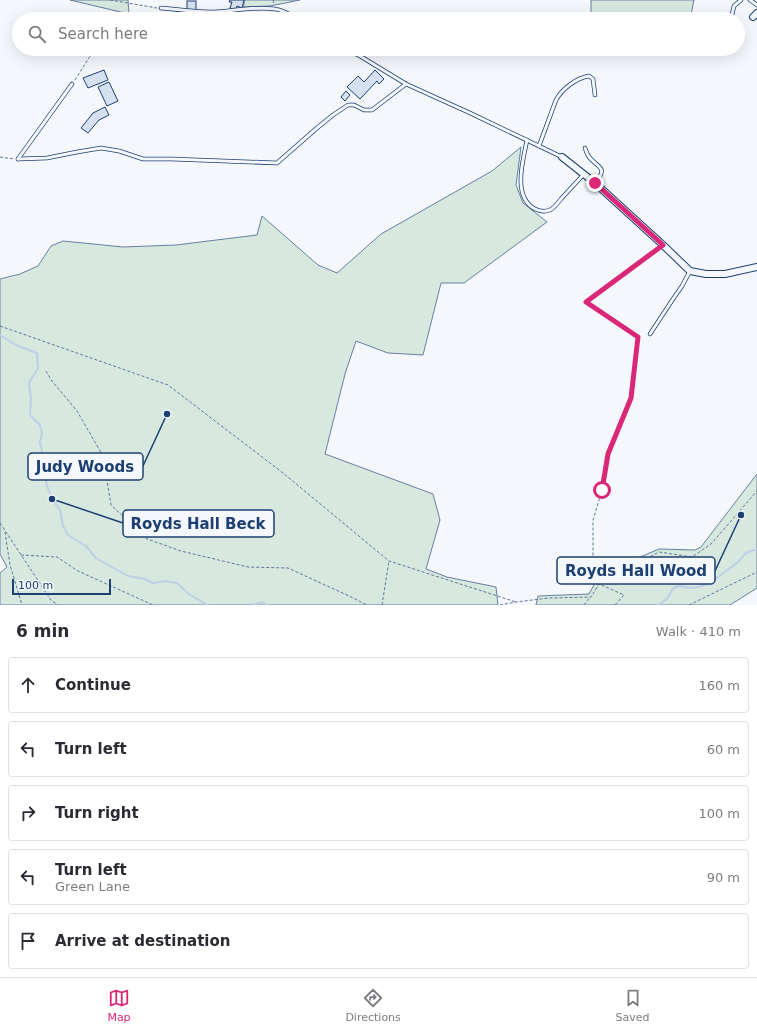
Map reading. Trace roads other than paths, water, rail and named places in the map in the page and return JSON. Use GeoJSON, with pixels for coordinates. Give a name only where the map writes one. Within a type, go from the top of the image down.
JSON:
{"type":"FeatureCollection","features":[{"type":"Feature","properties":{"kind":"street"},"geometry":{"type":"LineString","coordinates":[[562,157],[595,183],[690,271],[706,274],[725,274],[757,267]]}},
{"type":"Feature","properties":{"kind":"lane"},"geometry":{"type":"LineString","coordinates":[[733,12],[734,6],[741,0]]}},
{"type":"Feature","properties":{"kind":"lane"},"geometry":{"type":"LineString","coordinates":[[750,0],[757,5]]}},
{"type":"Feature","properties":{"kind":"lane"},"geometry":{"type":"LineString","coordinates":[[161,10],[211,12],[236,11],[255,8],[275,9],[283,12]]}},
{"type":"Feature","properties":{"kind":"lane"},"geometry":{"type":"LineString","coordinates":[[360,56],[406,84],[562,157]]}},
{"type":"Feature","properties":{"kind":"lane"},"geometry":{"type":"LineString","coordinates":[[539,146],[556,100],[565,88],[589,76],[592,79],[595,95]]}},
{"type":"Feature","properties":{"kind":"lane"},"geometry":{"type":"LineString","coordinates":[[72,84],[18,160],[47,158],[101,148],[119,151],[143,159],[277,163],[332,115],[348,105],[354,105],[364,110],[372,110],[406,84]]}},
{"type":"Feature","properties":{"kind":"lane"},"geometry":{"type":"LineString","coordinates":[[527,140],[522,164],[521,188],[524,198],[534,209],[549,211],[584,174]]}},
{"type":"Feature","properties":{"kind":"lane"},"geometry":{"type":"LineString","coordinates":[[585,148],[587,155],[599,165],[602,170],[601,176],[595,183]]}},
{"type":"Feature","properties":{"kind":"lane"},"geometry":{"type":"LineString","coordinates":[[650,334],[682,286],[690,271]]}},
{"type":"Feature","properties":{"kind":"waterway"},"geometry":{"type":"LineString","coordinates":[[0,335],[16,345],[37,353],[38,368],[29,383],[31,398],[30,415],[40,425],[42,433],[40,443],[48,475],[46,483],[52,499],[60,510],[63,526],[68,535],[86,546],[96,558],[128,576],[145,579],[153,583],[165,581],[177,583],[190,595],[208,605]]}},
{"type":"Feature","properties":{"kind":"waterway"},"geometry":{"type":"LineString","coordinates":[[658,605],[667,599],[674,588],[679,586],[691,588],[710,583],[738,562],[746,553],[757,550]]}},
{"type":"Feature","properties":{"kind":"waterway"},"geometry":{"type":"LineString","coordinates":[[253,605],[262,602],[267,605]]}},
{"type":"Feature","properties":{"kind":"place","name":"Judy Woods"},"geometry":{"type":"Point","coordinates":[167,414]}},
{"type":"Feature","properties":{"kind":"place","name":"Royds Hall Beck"},"geometry":{"type":"Point","coordinates":[52,499]}},
{"type":"Feature","properties":{"kind":"place","name":"Royds Hall Wood"},"geometry":{"type":"Point","coordinates":[741,515]}}]}
